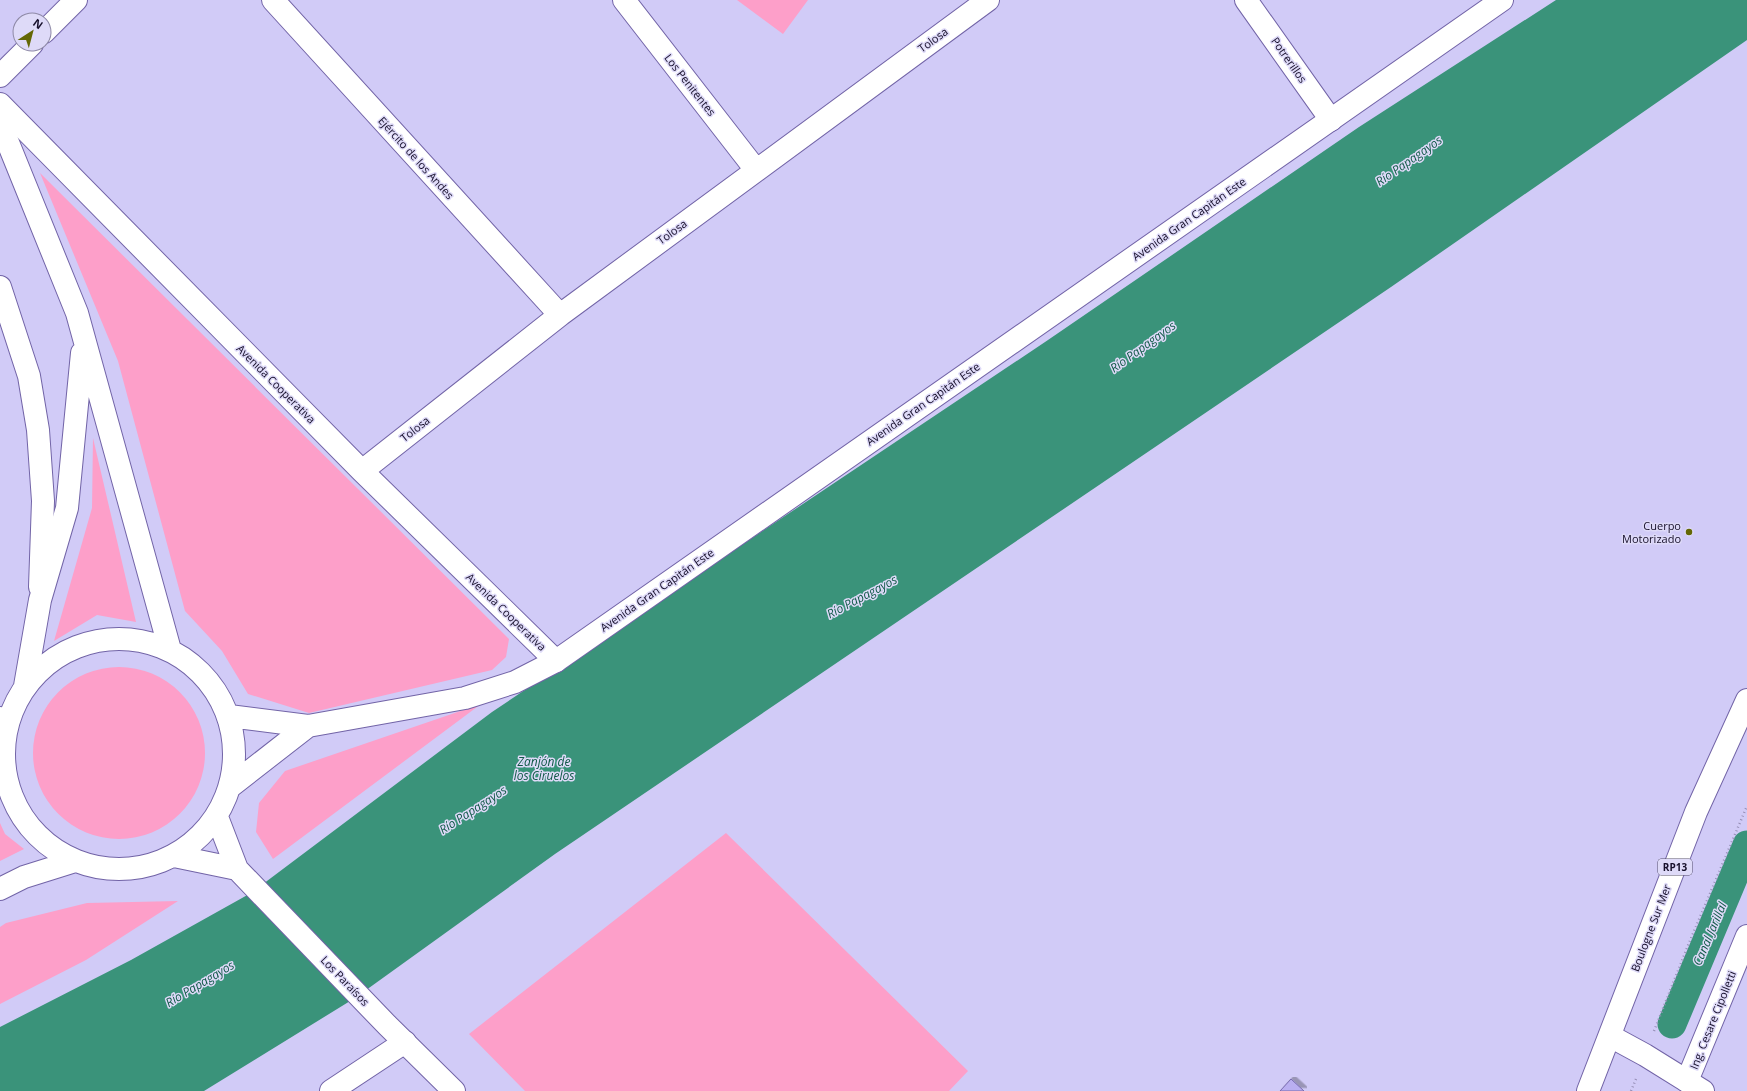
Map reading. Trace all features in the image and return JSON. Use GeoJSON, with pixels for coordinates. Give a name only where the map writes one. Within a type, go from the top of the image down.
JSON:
{"type":"FeatureCollection","features":[{"type":"Feature","properties":{"kind":"street"},"geometry":{"type":"LineString","coordinates":[[52,24],[76,0]]}},
{"type":"Feature","properties":{"kind":"street","name":"Ejército de los Andes"},"geometry":{"type":"LineString","coordinates":[[273,0],[560,315]]}},
{"type":"Feature","properties":{"kind":"street","name":"Los Penitentes"},"geometry":{"type":"LineString","coordinates":[[624,0],[756,170]]}},
{"type":"Feature","properties":{"kind":"street","name":"Tolosa"},"geometry":{"type":"LineString","coordinates":[[362,471],[560,315],[988,0]]}},
{"type":"Feature","properties":{"kind":"street","name":"Potrerillos"},"geometry":{"type":"LineString","coordinates":[[1246,0],[1331,120]]}},
{"type":"Feature","properties":{"kind":"street","name":"Avenida Gran Capitán Este"},"geometry":{"type":"LineString","coordinates":[[229,716],[308,726],[465,698],[515,682],[556,661],[1502,0]]}},
{"type":"Feature","properties":{"kind":"street"},"geometry":{"type":"LineString","coordinates":[[0,76],[24,52]]}},
{"type":"Feature","properties":{"kind":"street","name":"Avenida Cooperativa"},"geometry":{"type":"LineString","coordinates":[[0,104],[362,471],[556,661]]}},
{"type":"Feature","properties":{"kind":"street"},"geometry":{"type":"LineString","coordinates":[[0,123],[77,313],[170,650]]}},
{"type":"Feature","properties":{"kind":"street"},"geometry":{"type":"LineString","coordinates":[[0,288],[29,376],[38,430],[43,501],[40,600]]}},
{"type":"Feature","properties":{"kind":"street"},"geometry":{"type":"LineString","coordinates":[[25,686],[40,600],[67,508],[84,340]]}},
{"type":"Feature","properties":{"kind":"street"},"geometry":{"type":"LineString","coordinates":[[106,639],[139,640],[170,650],[195,667],[215,689],[229,716],[235,751],[231,786],[217,816],[198,839],[174,856],[142,868],[108,869],[75,861],[47,845],[25,822],[10,794],[2,764],[3,719],[25,686],[47,662],[75,646],[106,639]]}},
{"type":"Feature","properties":{"kind":"street","name":"Boulogne Sur Mer"},"geometry":{"type":"LineString","coordinates":[[1588,1091],[1696,812],[1747,700]]}},
{"type":"Feature","properties":{"kind":"street","name":"Avenida Gran Capitán Este"},"geometry":{"type":"LineString","coordinates":[[231,786],[308,726]]}},
{"type":"Feature","properties":{"kind":"street","name":"Los Paraísos"},"geometry":{"type":"LineString","coordinates":[[217,816],[244,876],[387,1025],[454,1091]]}},
{"type":"Feature","properties":{"kind":"street"},"geometry":{"type":"LineString","coordinates":[[174,856],[244,876]]}},
{"type":"Feature","properties":{"kind":"street"},"geometry":{"type":"LineString","coordinates":[[0,889],[24,877],[75,861]]}},
{"type":"Feature","properties":{"kind":"street","name":"Ing. Cesare Cipolletti"},"geometry":{"type":"LineString","coordinates":[[1695,1086],[1747,936]]}},
{"type":"Feature","properties":{"kind":"street"},"geometry":{"type":"LineString","coordinates":[[1610,1036],[1645,1055],[1695,1086]]}},
{"type":"Feature","properties":{"kind":"street"},"geometry":{"type":"LineString","coordinates":[[331,1091],[404,1042]]}},
{"type":"Feature","properties":{"kind":"path"},"geometry":{"type":"LineString","coordinates":[[1631,1091],[1689,943],[1747,806]]}},
{"type":"Feature","properties":{"kind":"shaded area"},"geometry":{"type":"Polygon","coordinates":[[[737,0],[808,0],[783,34],[737,0]]]}},
{"type":"Feature","properties":{"kind":"shaded area"},"geometry":{"type":"Polygon","coordinates":[[[40,173],[509,639],[506,657],[492,670],[309,713],[248,694],[222,651],[185,611],[118,361],[40,173]]]}},
{"type":"Feature","properties":{"kind":"shaded area"},"geometry":{"type":"Polygon","coordinates":[[[93,438],[136,622],[97,615],[54,641],[92,508],[93,438]]]}},
{"type":"Feature","properties":{"kind":"shaded area"},"geometry":{"type":"Polygon","coordinates":[[[119,667],[136,669],[152,674],[167,682],[180,692],[190,705],[198,720],[203,736],[205,753],[203,770],[198,786],[190,801],[180,814],[167,824],[152,832],[136,837],[119,839],[102,837],[86,832],[71,824],[58,814],[48,801],[40,786],[35,770],[33,753],[35,736],[40,720],[48,705],[58,692],[71,682],[86,674],[102,669],[119,667]]]}},
{"type":"Feature","properties":{"kind":"shaded area"},"geometry":{"type":"Polygon","coordinates":[[[481,704],[273,859],[256,832],[259,803],[285,771],[481,704]]]}},
{"type":"Feature","properties":{"kind":"shaded area"},"geometry":{"type":"Polygon","coordinates":[[[0,823],[5,834],[24,849],[0,861],[0,823]]]}},
{"type":"Feature","properties":{"kind":"shaded area"},"geometry":{"type":"Polygon","coordinates":[[[726,833],[968,1071],[949,1091],[525,1091],[469,1034],[726,833]]]}},
{"type":"Feature","properties":{"kind":"shaded area"},"geometry":{"type":"Polygon","coordinates":[[[178,901],[86,960],[0,1004],[0,927],[6,923],[87,903],[178,901]]]}},
{"type":"Feature","properties":{"kind":"water","name":"Zanjón de los Ciruelos"},"geometry":{"type":"Polygon","coordinates":[[[1556,0],[1747,0],[1747,40],[1391,287],[555,854],[355,998],[204,1091],[0,1091],[0,1027],[131,960],[251,893],[492,712],[1048,340],[1359,127],[1556,0]]]}},
{"type":"Feature","properties":{"kind":"building"},"geometry":{"type":"Polygon","coordinates":[[[1291,1079],[1304,1091],[1280,1091],[1291,1079]]]}},
{"type":"Feature","properties":{"kind":"waterway","name":"Canal Jarillal"},"geometry":{"type":"LineString","coordinates":[[1672,1024],[1747,845]]}},
{"type":"Feature","properties":{"kind":"place","name":"Cuerpo Motorizado"},"geometry":{"type":"Point","coordinates":[1689,532]}},
{"type":"Feature","properties":{"kind":"water label","name":"Río Papagayos"},"geometry":{"type":"Point","coordinates":[1409,161]}},
{"type":"Feature","properties":{"kind":"water label","name":"Río Papagayos"},"geometry":{"type":"Point","coordinates":[1143,347]}},
{"type":"Feature","properties":{"kind":"water label","name":"Río Papagayos"},"geometry":{"type":"Point","coordinates":[862,597]}},
{"type":"Feature","properties":{"kind":"water label","name":"Río Papagayos"},"geometry":{"type":"Point","coordinates":[473,810]}},
{"type":"Feature","properties":{"kind":"water label","name":"Río Papagayos"},"geometry":{"type":"Point","coordinates":[200,984]}}]}
